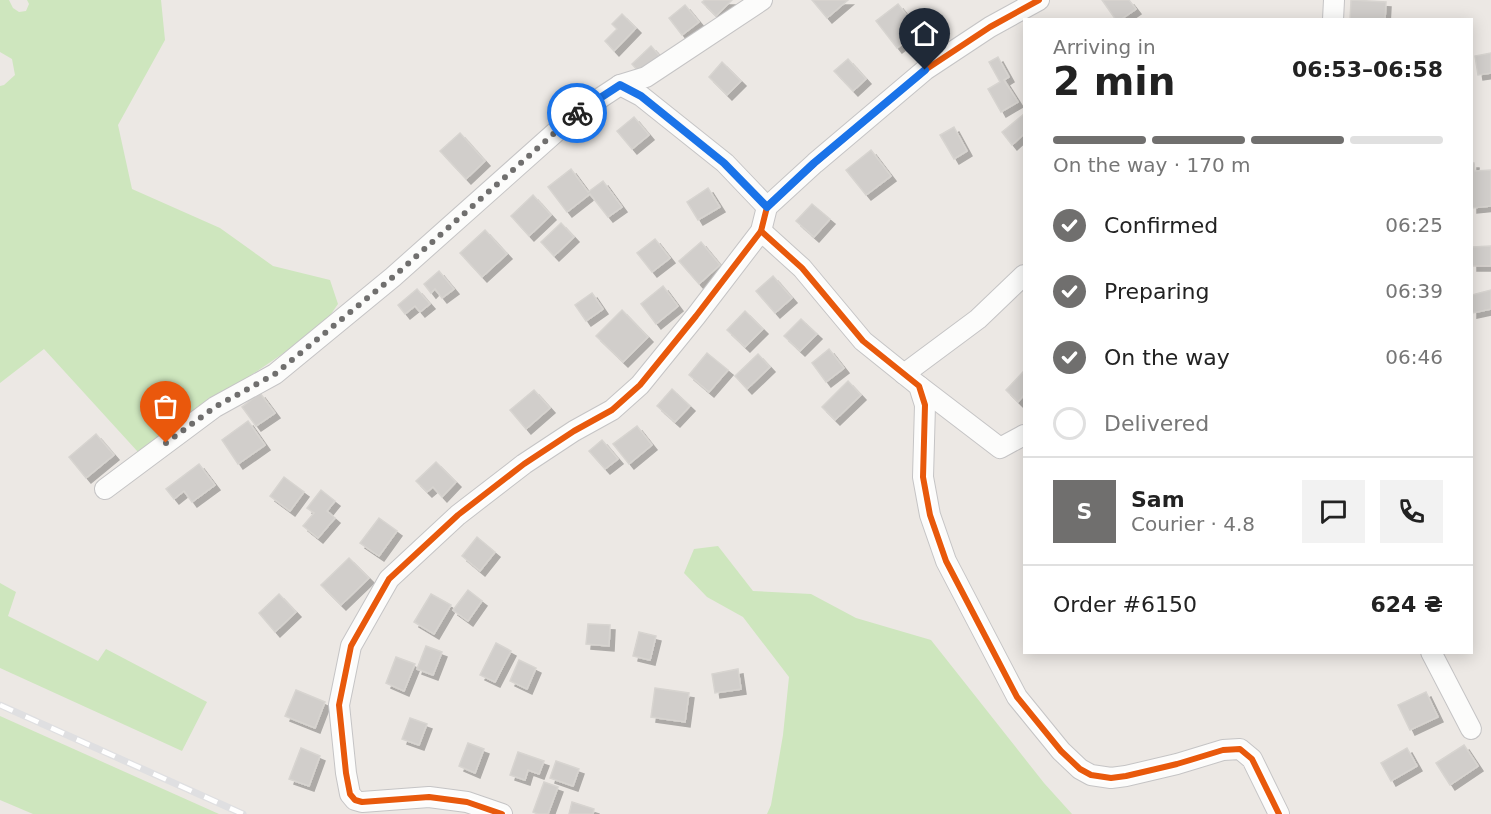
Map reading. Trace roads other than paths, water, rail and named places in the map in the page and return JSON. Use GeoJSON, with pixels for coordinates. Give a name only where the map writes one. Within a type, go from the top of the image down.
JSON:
{"type":"FeatureCollection","features":[{"type":"Feature","properties":{"kind":"street"},"geometry":{"type":"LineString","coordinates":[[502,814],[467,802],[438,798],[362,802],[350,794],[339,705],[351,646],[389,579],[458,515],[515,471],[574,431],[612,410],[640,385],[761,231],[767,207],[814,163],[925,70],[990,27],[1039,0]]}},
{"type":"Feature","properties":{"kind":"street"},"geometry":{"type":"LineString","coordinates":[[1333,18],[1334,0]]}},
{"type":"Feature","properties":{"kind":"street"},"geometry":{"type":"LineString","coordinates":[[105,489],[215,407],[275,374],[393,277],[576,114],[620,85],[646,77],[760,1]]}},
{"type":"Feature","properties":{"kind":"street"},"geometry":{"type":"LineString","coordinates":[[620,85],[641,96],[724,163],[767,207]]}},
{"type":"Feature","properties":{"kind":"street"},"geometry":{"type":"LineString","coordinates":[[761,231],[802,268],[863,341],[911,380],[1000,448],[1023,436]]}},
{"type":"Feature","properties":{"kind":"street"},"geometry":{"type":"LineString","coordinates":[[911,380],[1023,276]]}},
{"type":"Feature","properties":{"kind":"street"},"geometry":{"type":"LineString","coordinates":[[911,380],[925,405],[923,477],[930,515],[946,561],[1017,697],[1061,751],[1080,769],[1091,775],[1111,778],[1126,777],[1223,750],[1240,749],[1252,759],[1280,814]]}},
{"type":"Feature","properties":{"kind":"street"},"geometry":{"type":"LineString","coordinates":[[1432,654],[1471,729]]}},
{"type":"Feature","properties":{"kind":"railway"},"geometry":{"type":"LineString","coordinates":[[0,705],[243,814]]}}]}
